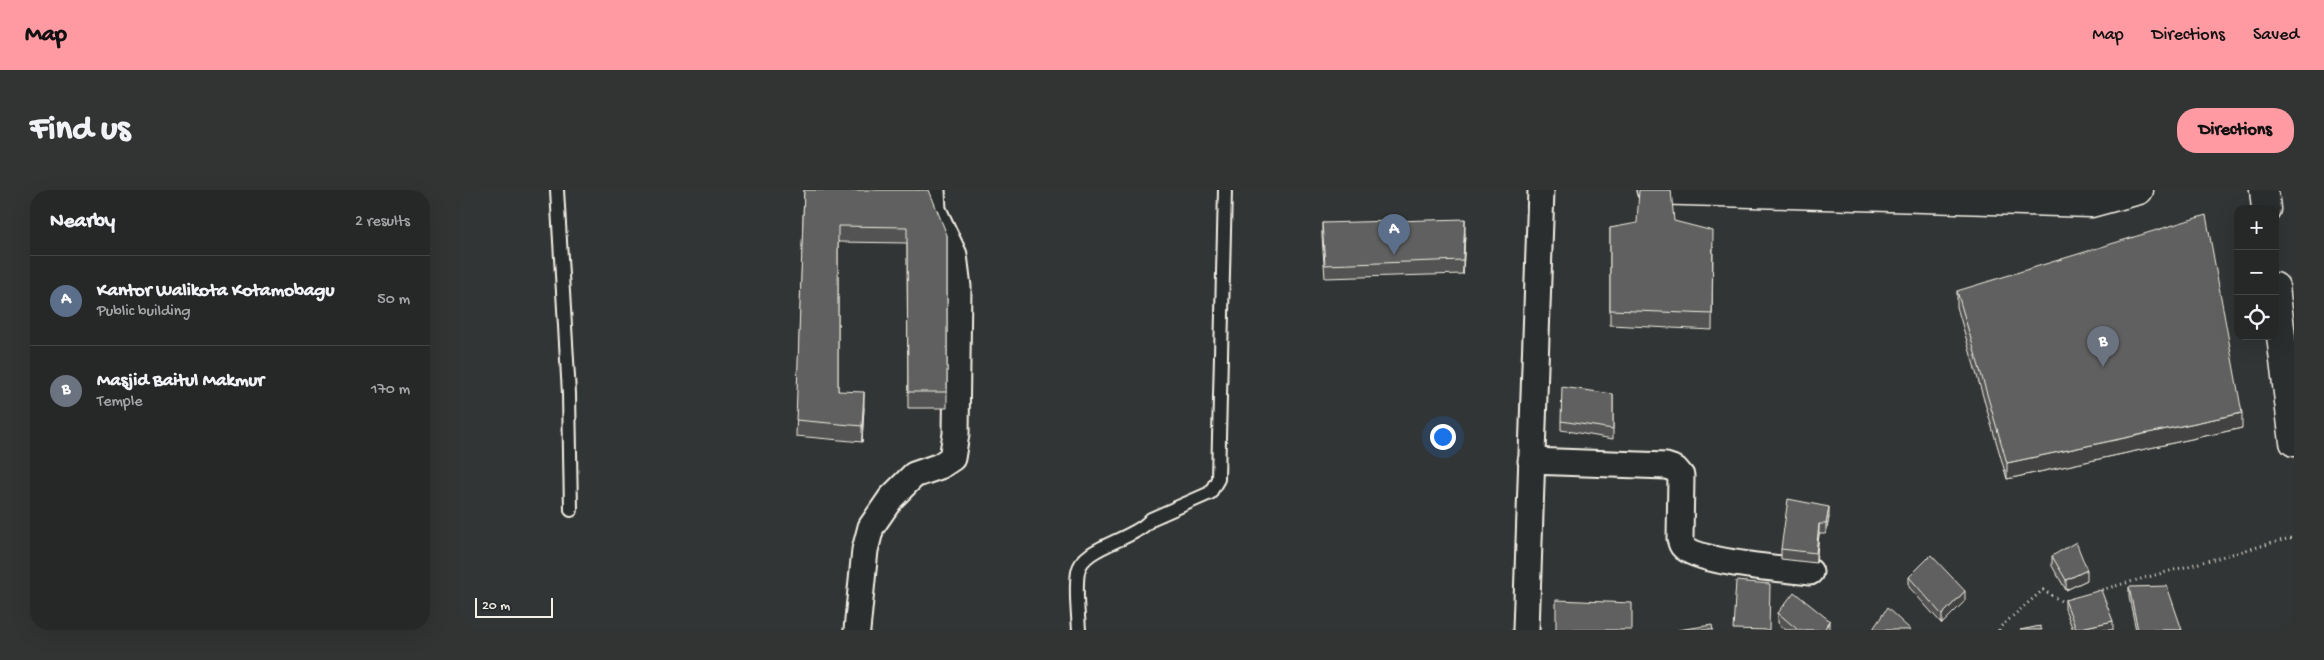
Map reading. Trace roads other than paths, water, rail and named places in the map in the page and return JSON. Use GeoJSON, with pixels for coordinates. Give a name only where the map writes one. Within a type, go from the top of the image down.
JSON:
{"type":"FeatureCollection","features":[{"type":"Feature","properties":{"kind":"main road"},"geometry":{"type":"LineString","coordinates":[[1651,190],[2092,203],[2138,190]]}},
{"type":"Feature","properties":{"kind":"main road"},"geometry":{"type":"LineString","coordinates":[[2264,190],[2266,205]]}},
{"type":"Feature","properties":{"kind":"main road"},"geometry":{"type":"LineString","coordinates":[[2276,295],[2294,442]]}},
{"type":"Feature","properties":{"kind":"street"},"geometry":{"type":"LineString","coordinates":[[857,630],[865,550],[871,527],[891,498],[914,475],[940,466],[952,458],[956,434],[958,287],[954,255],[933,210],[932,190]]}},
{"type":"Feature","properties":{"kind":"street"},"geometry":{"type":"LineString","coordinates":[[1526,630],[1541,190]]}},
{"type":"Feature","properties":{"kind":"street"},"geometry":{"type":"LineString","coordinates":[[1532,461],[1666,466],[1675,469],[1681,476],[1680,539],[1683,546],[1692,552],[1718,560],[1810,572]]}},
{"type":"Feature","properties":{"kind":"lane"},"geometry":{"type":"LineString","coordinates":[[557,190],[570,394],[571,510]]}},
{"type":"Feature","properties":{"kind":"lane"},"geometry":{"type":"LineString","coordinates":[[1079,630],[1078,570],[1088,556],[1098,549],[1132,535],[1144,527],[1150,519],[1210,494],[1218,479],[1225,190]]}},
{"type":"Feature","properties":{"kind":"place","name":"Kantor Walikota Kotamobagu"},"geometry":{"type":"Point","coordinates":[1394,255]}},
{"type":"Feature","properties":{"kind":"place","name":"Masjid Baitul Makmur"},"geometry":{"type":"Point","coordinates":[2103,367]}}]}
